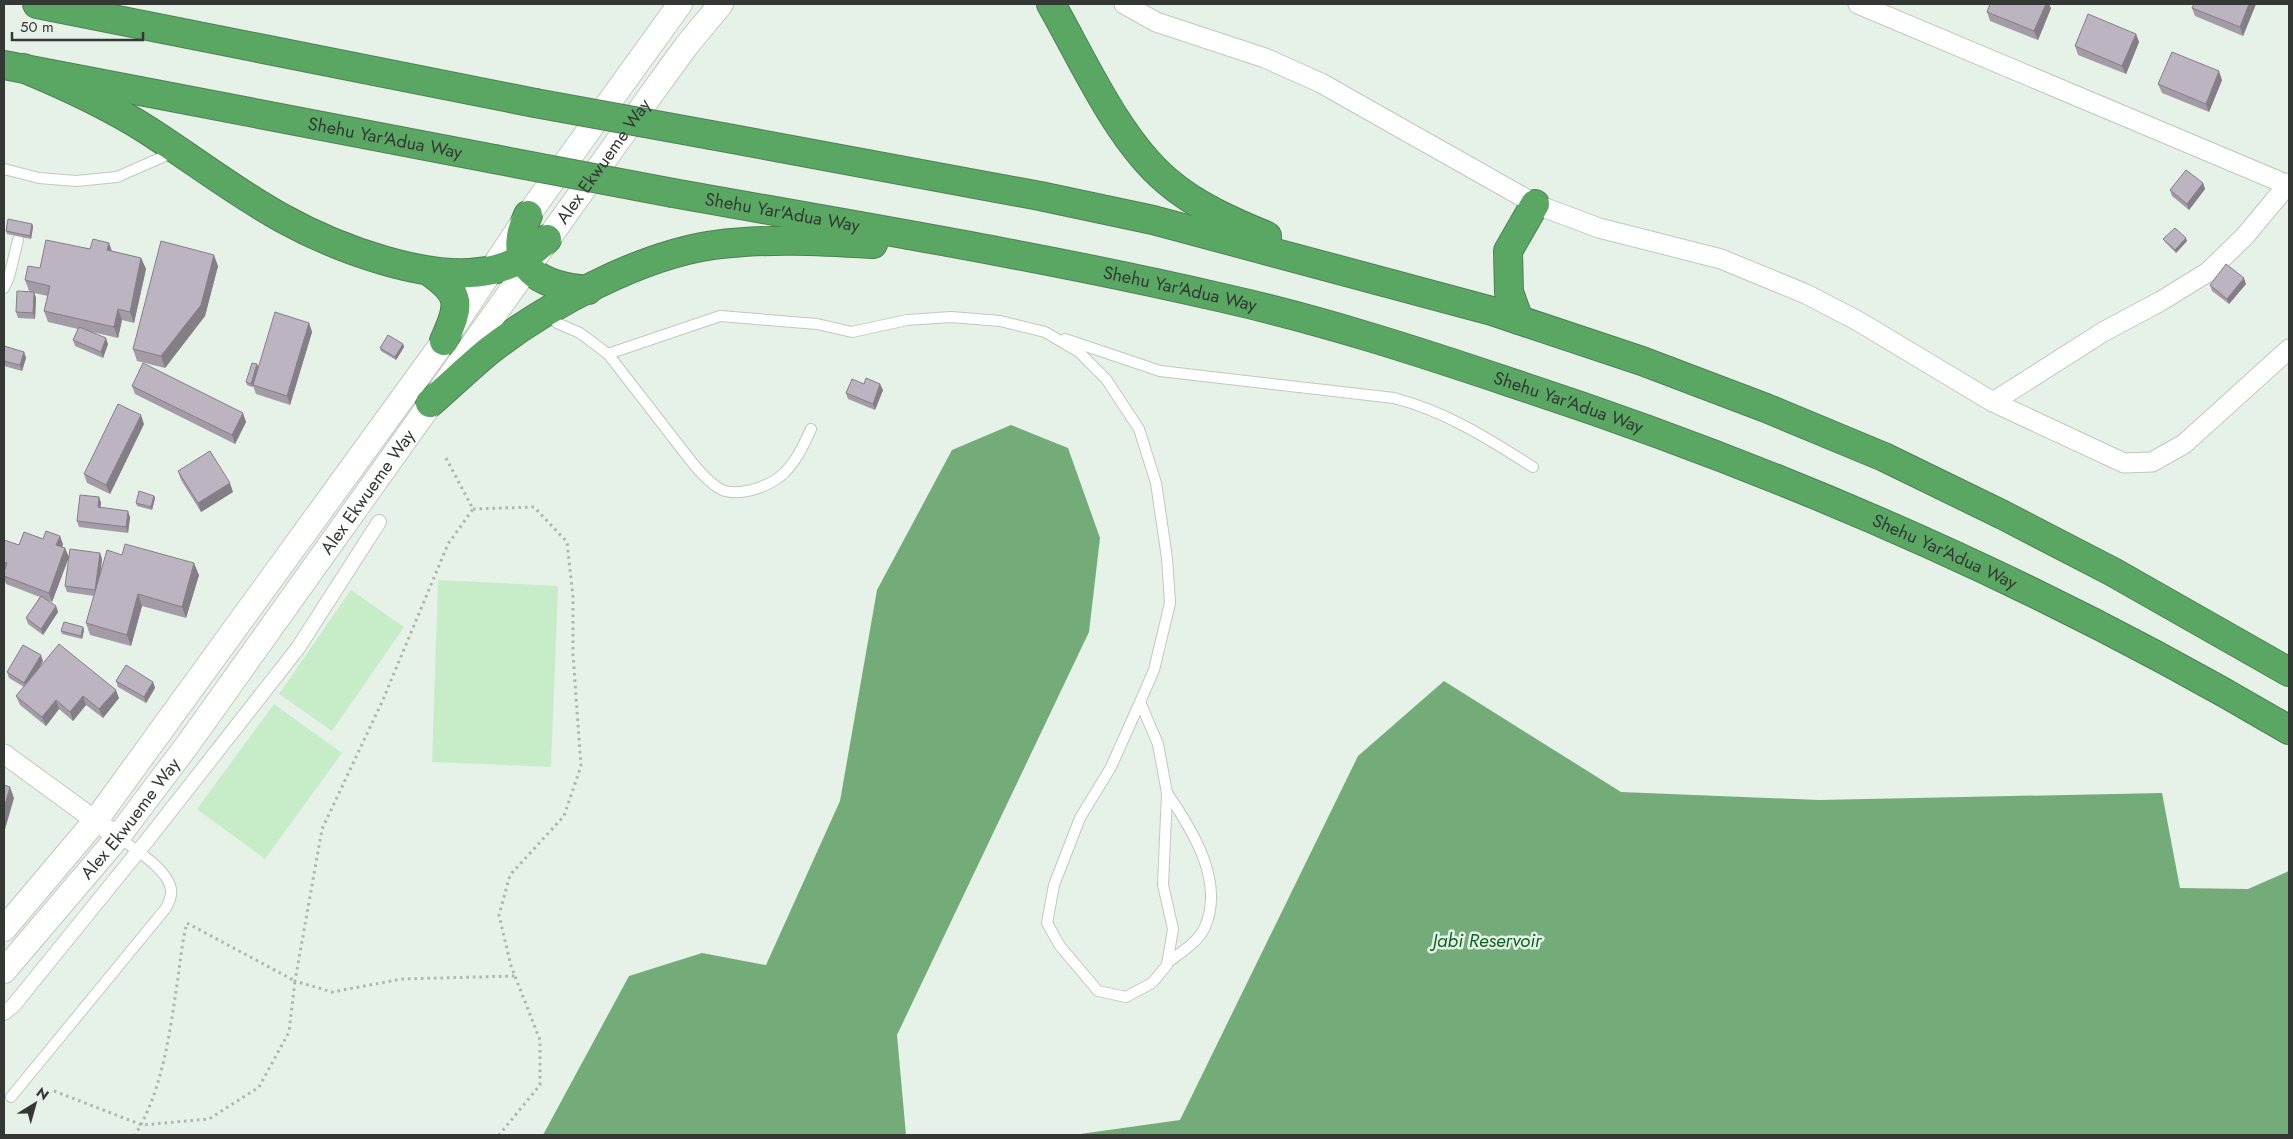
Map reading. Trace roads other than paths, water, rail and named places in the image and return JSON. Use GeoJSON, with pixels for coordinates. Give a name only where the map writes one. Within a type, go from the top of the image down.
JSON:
{"type":"FeatureCollection","features":[{"type":"Feature","properties":{"kind":"highway"},"geometry":{"type":"LineString","coordinates":[[37,4],[535,103],[1031,194],[1162,222],[1492,311],[1642,361],[1766,408],[1884,457],[2105,567],[2289,672]]}},
{"type":"Feature","properties":{"kind":"highway"},"geometry":{"type":"LineString","coordinates":[[1051,4],[1118,123],[1132,143],[1166,180],[1187,196],[1221,216],[1376,279]]}},
{"type":"Feature","properties":{"kind":"highway"},"geometry":{"type":"LineString","coordinates":[[14,66],[107,106],[178,150],[257,203],[307,231],[384,260],[428,272],[452,273],[492,270],[525,262],[547,239]]}},
{"type":"Feature","properties":{"kind":"highway","name":"Shehu Yar'Adua Way"},"geometry":{"type":"LineString","coordinates":[[14,66],[673,193],[977,247],[1225,298],[1330,326],[1568,401],[1705,450],[1972,564],[2106,628],[2289,730]]}},
{"type":"Feature","properties":{"kind":"highway"},"geometry":{"type":"LineString","coordinates":[[1519,320],[1509,292],[1508,251],[1535,204]]}},
{"type":"Feature","properties":{"kind":"highway"},"geometry":{"type":"LineString","coordinates":[[528,215],[520,238],[525,262],[540,277],[555,284],[588,290]]}},
{"type":"Feature","properties":{"kind":"highway"},"geometry":{"type":"LineString","coordinates":[[430,403],[489,351],[526,324],[588,290],[637,267],[676,253],[713,245],[756,241],[802,240],[977,247]]}},
{"type":"Feature","properties":{"kind":"highway"},"geometry":{"type":"LineString","coordinates":[[428,272],[450,288],[454,297],[454,318],[444,341]]}},
{"type":"Feature","properties":{"kind":"street","name":"Alex Ekwueme Way"},"geometry":{"type":"LineString","coordinates":[[4,929],[96,820],[444,341],[528,215],[680,4]]}},
{"type":"Feature","properties":{"kind":"street","name":"Alex Ekwueme Way"},"geometry":{"type":"LineString","coordinates":[[547,239],[687,45],[721,4]]}},
{"type":"Feature","properties":{"kind":"street"},"geometry":{"type":"LineString","coordinates":[[1124,4],[1156,22],[1265,58],[1321,83],[1535,204],[1599,228],[1721,259],[1806,294],[1858,321],[1994,402],[2124,463],[2152,462],[2184,444],[2289,349]]}},
{"type":"Feature","properties":{"kind":"street"},"geometry":{"type":"LineString","coordinates":[[1862,5],[2288,184],[2245,236],[2208,272],[2161,301],[2102,332],[1994,402]]}},
{"type":"Feature","properties":{"kind":"street","name":"Alex Ekwueme Way"},"geometry":{"type":"LineString","coordinates":[[4,971],[118,837],[188,744],[430,403],[525,262]]}},
{"type":"Feature","properties":{"kind":"street"},"geometry":{"type":"LineString","coordinates":[[4,1013],[13,1006],[138,852],[298,648],[379,522]]}},
{"type":"Feature","properties":{"kind":"street"},"geometry":{"type":"LineString","coordinates":[[4,754],[118,837]]}},
{"type":"Feature","properties":{"kind":"lane"},"geometry":{"type":"LineString","coordinates":[[4,169],[39,178],[76,181],[117,177],[178,150]]}},
{"type":"Feature","properties":{"kind":"lane"},"geometry":{"type":"LineString","coordinates":[[4,288],[9,278],[18,240]]}},
{"type":"Feature","properties":{"kind":"lane"},"geometry":{"type":"LineString","coordinates":[[549,311],[557,323],[580,333],[608,354],[690,461],[704,476],[724,491],[746,491],[761,487],[784,473],[796,457],[811,429]]}},
{"type":"Feature","properties":{"kind":"lane"},"geometry":{"type":"LineString","coordinates":[[608,354],[720,316],[817,324],[852,332],[907,320],[951,318],[1000,321],[1045,332],[1160,371],[1394,398],[1418,404],[1474,430],[1533,467]]}},
{"type":"Feature","properties":{"kind":"lane"},"geometry":{"type":"LineString","coordinates":[[1045,332],[1079,352],[1106,379],[1139,429],[1156,483],[1167,558],[1170,603],[1154,670],[1111,767],[1080,818],[1054,885],[1047,923],[1060,946],[1098,991],[1126,997],[1152,983],[1167,963],[1193,943],[1204,929],[1212,898],[1198,845],[1184,819],[1166,793]]}},
{"type":"Feature","properties":{"kind":"lane"},"geometry":{"type":"LineString","coordinates":[[1140,702],[1158,744],[1166,793],[1163,885],[1173,929],[1167,963]]}},
{"type":"Feature","properties":{"kind":"lane"},"geometry":{"type":"LineString","coordinates":[[11,1097],[166,908],[171,897],[171,889],[164,873],[118,837]]}},
{"type":"Feature","properties":{"kind":"water"},"geometry":{"type":"Polygon","coordinates":[[[1011,425],[1068,448],[1100,538],[1089,632],[897,1035],[906,1135],[543,1135],[629,976],[702,953],[766,965],[840,801],[877,590],[952,450],[1011,425]]]}},
{"type":"Feature","properties":{"kind":"water","name":"Jabi Reservoir"},"geometry":{"type":"Polygon","coordinates":[[[1444,681],[1621,792],[1819,800],[2162,793],[2180,888],[2248,889],[2289,871],[2289,1135],[1073,1135],[1180,1120],[1358,756],[1444,681]]]}}]}
